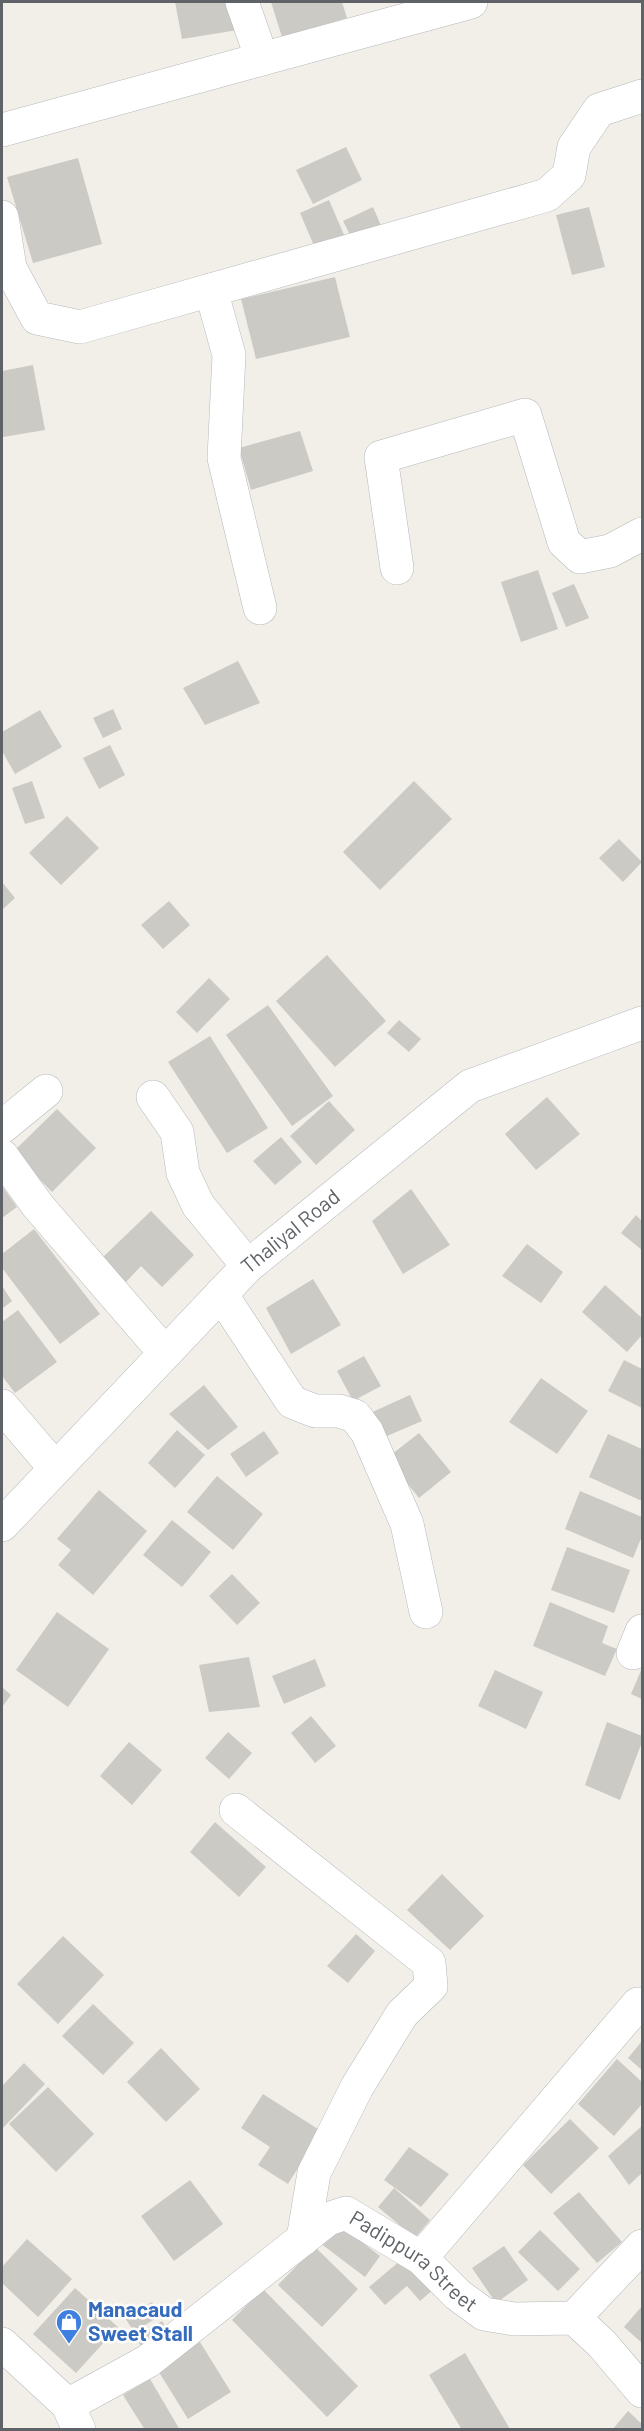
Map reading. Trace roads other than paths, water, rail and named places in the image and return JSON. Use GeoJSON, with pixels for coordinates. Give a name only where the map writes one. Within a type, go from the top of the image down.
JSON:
{"type":"FeatureCollection","features":[{"type":"Feature","properties":{"kind":"street"},"geometry":{"type":"LineString","coordinates":[[242,2],[262,59]]}},
{"type":"Feature","properties":{"kind":"street"},"geometry":{"type":"LineString","coordinates":[[2,130],[471,2]]}},
{"type":"Feature","properties":{"kind":"street"},"geometry":{"type":"LineString","coordinates":[[2,217],[10,268],[37,318],[80,327],[547,195],[569,175],[574,147],[599,110],[642,96]]}},
{"type":"Feature","properties":{"kind":"street"},"geometry":{"type":"LineString","coordinates":[[211,290],[230,355],[224,458],[260,608]]}},
{"type":"Feature","properties":{"kind":"street"},"geometry":{"type":"LineString","coordinates":[[397,568],[381,457],[525,415],[564,542],[580,557],[610,550],[642,534]]}},
{"type":"Feature","properties":{"kind":"street","name":"Thaliyal Road"},"geometry":{"type":"LineString","coordinates":[[2,1525],[248,1266],[470,1086],[642,1023]]}},
{"type":"Feature","properties":{"kind":"street"},"geometry":{"type":"LineString","coordinates":[[2,1127],[46,1091]]}},
{"type":"Feature","properties":{"kind":"street"},"geometry":{"type":"LineString","coordinates":[[153,1097],[177,1132],[183,1173],[198,1205],[248,1266]]}},
{"type":"Feature","properties":{"kind":"street"},"geometry":{"type":"LineString","coordinates":[[2,1156],[38,1206],[165,1353]]}},
{"type":"Feature","properties":{"kind":"street"},"geometry":{"type":"LineString","coordinates":[[221,1294],[292,1402],[315,1411],[339,1411],[355,1416],[367,1432],[407,1524],[426,1612]]}},
{"type":"Feature","properties":{"kind":"street"},"geometry":{"type":"LineString","coordinates":[[2,1406],[55,1468]]}},
{"type":"Feature","properties":{"kind":"street"},"geometry":{"type":"LineString","coordinates":[[236,1810],[429,1963],[431,1986],[402,2014],[357,2087],[314,2173],[303,2239]]}},
{"type":"Feature","properties":{"kind":"street"},"geometry":{"type":"LineString","coordinates":[[421,2258],[638,2004]]}},
{"type":"Feature","properties":{"kind":"street","name":"Padippura Street"},"geometry":{"type":"LineString","coordinates":[[74,2417],[328,2218],[346,2214],[421,2258],[458,2295],[484,2314],[514,2319],[574,2318]]}},
{"type":"Feature","properties":{"kind":"street"},"geometry":{"type":"LineString","coordinates":[[642,2246],[574,2318],[602,2344],[642,2391]]}},
{"type":"Feature","properties":{"kind":"street"},"geometry":{"type":"LineString","coordinates":[[2,2344],[74,2417]]}},
{"type":"Feature","properties":{"kind":"place","name":"Manacaud Sweet Stall"},"geometry":{"type":"Point","coordinates":[69,2345]}}]}
